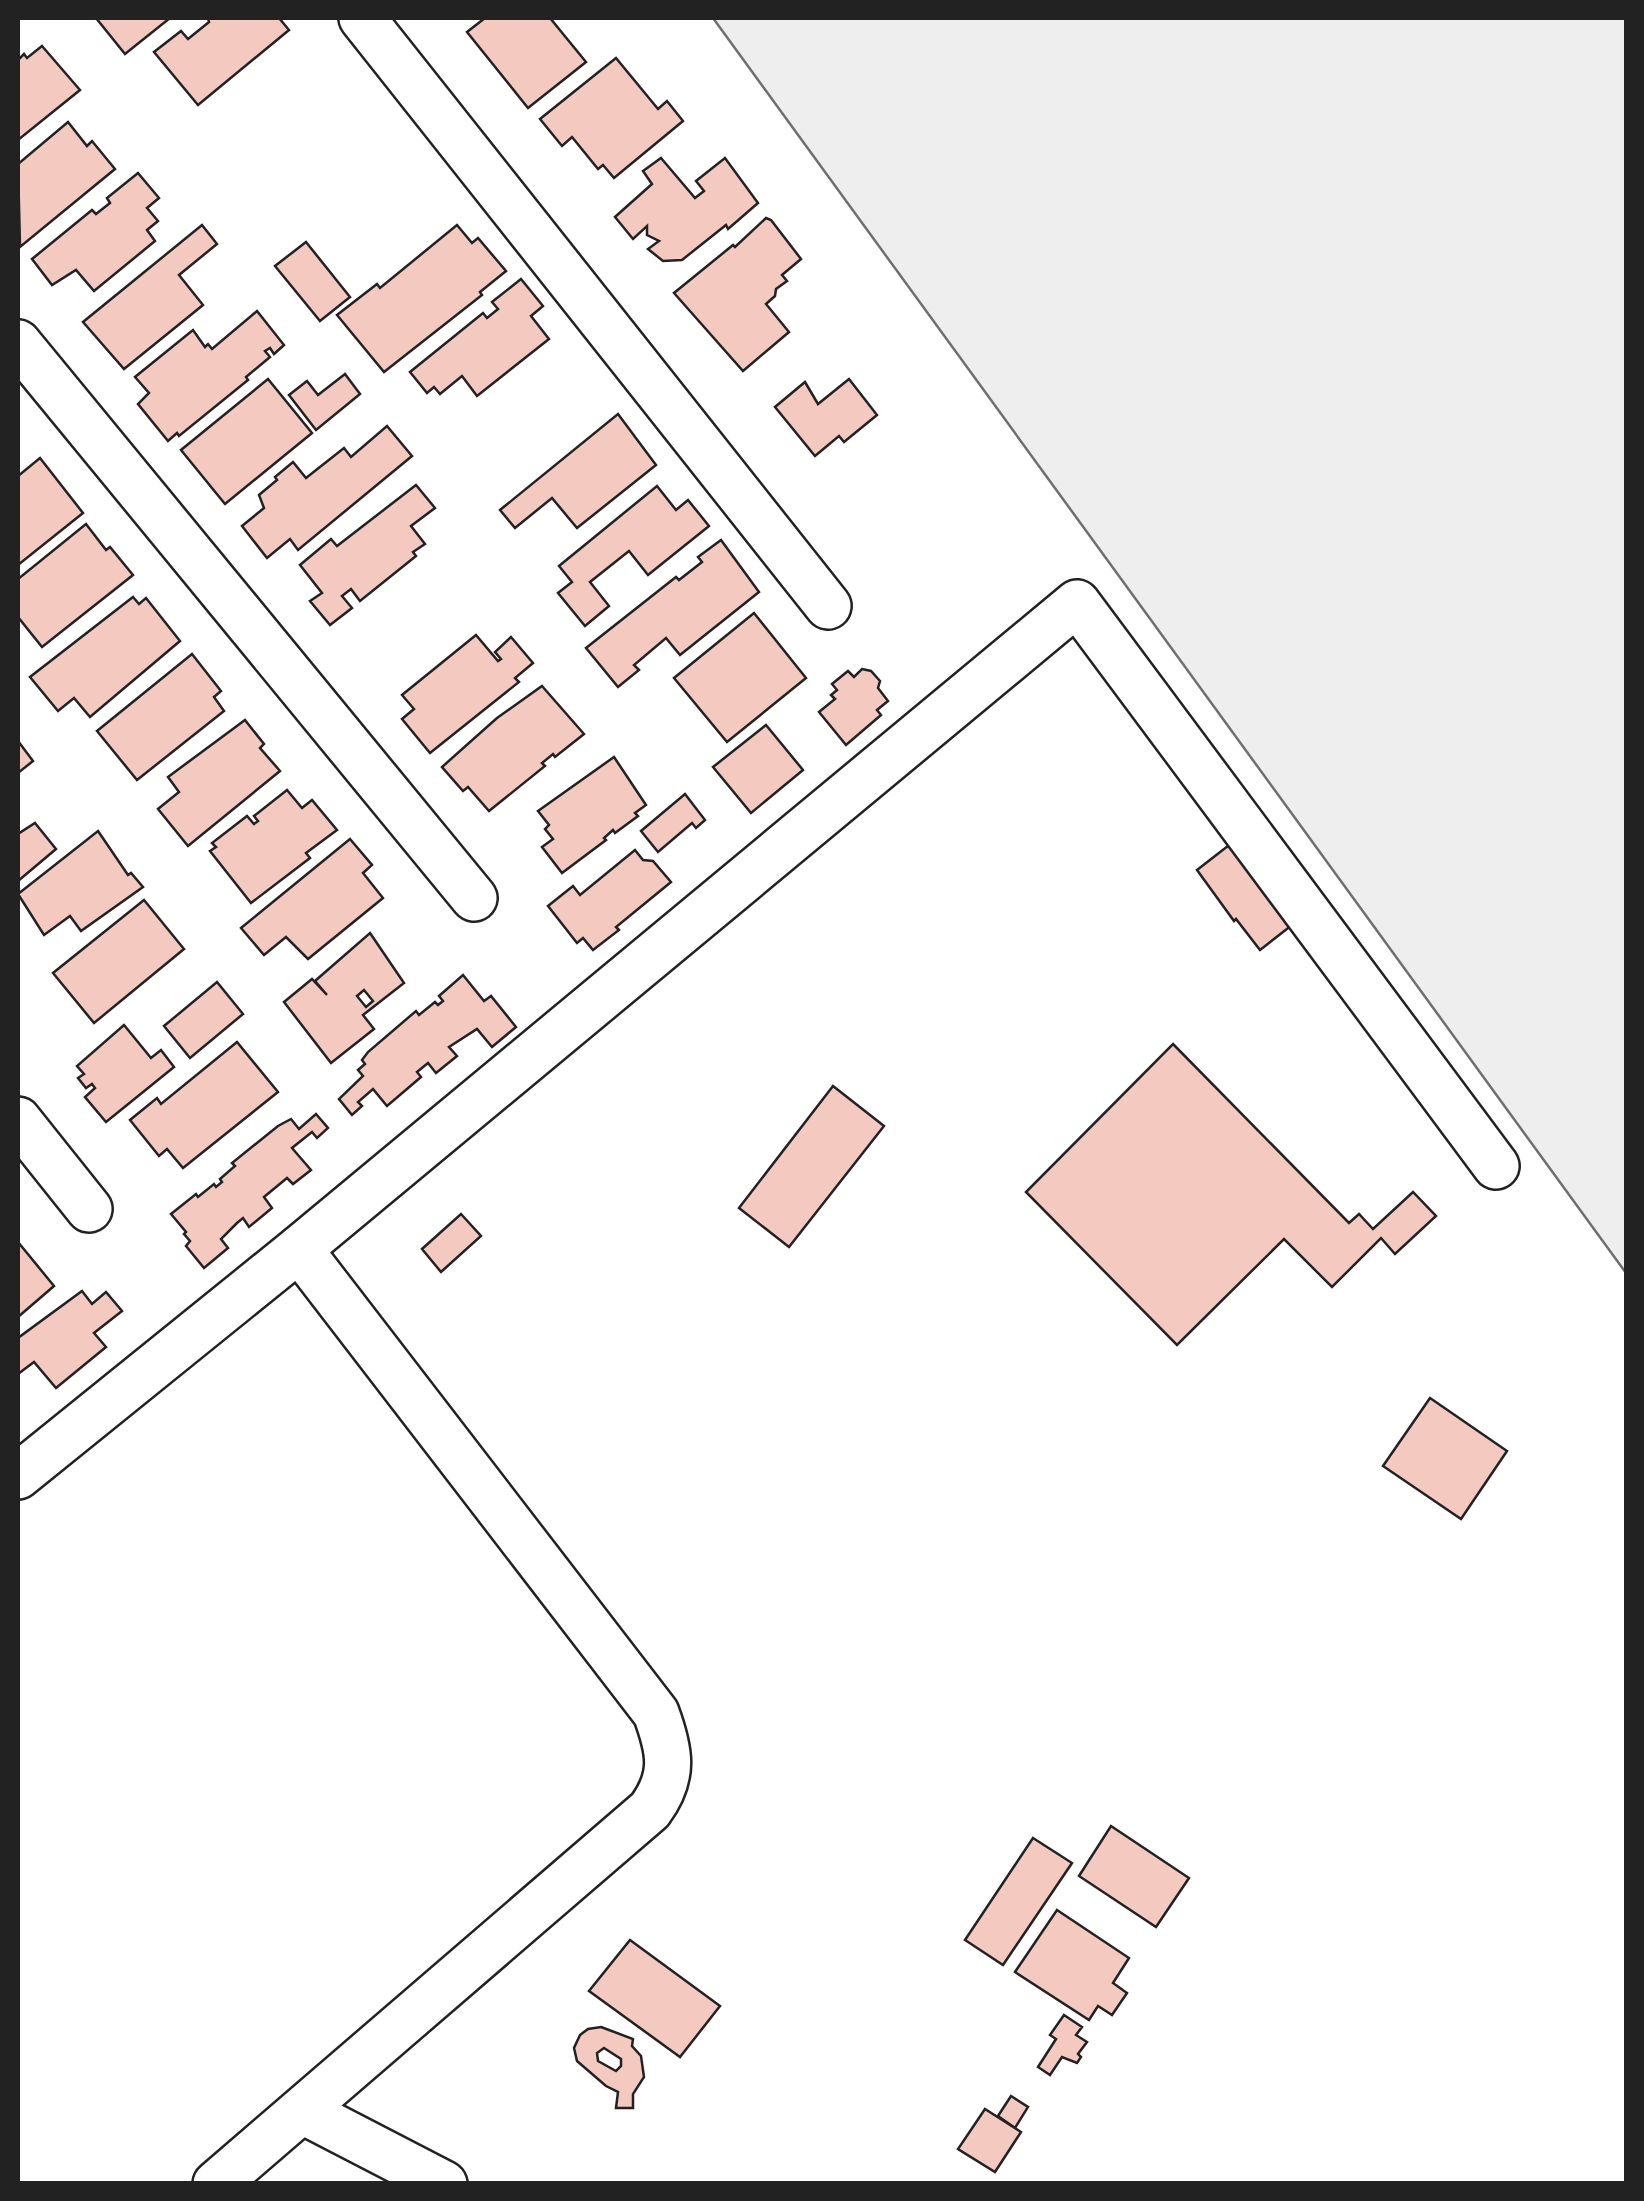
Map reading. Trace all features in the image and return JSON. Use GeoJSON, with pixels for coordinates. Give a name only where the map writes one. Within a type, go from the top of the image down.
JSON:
{"type":"FeatureCollection","features":[{"type":"Feature","properties":{"kind":"street"},"geometry":{"type":"LineString","coordinates":[[362,18],[828,606]]}},
{"type":"Feature","properties":{"kind":"street"},"geometry":{"type":"LineString","coordinates":[[18,343],[474,898]]}},
{"type":"Feature","properties":{"kind":"street"},"geometry":{"type":"LineString","coordinates":[[18,1476],[298,1249],[1076,603],[1496,1166]]}},
{"type":"Feature","properties":{"kind":"street"},"geometry":{"type":"LineString","coordinates":[[18,1120],[89,1209]]}},
{"type":"Feature","properties":{"kind":"street"},"geometry":{"type":"LineString","coordinates":[[216,2184],[650,1810],[663,1791],[669,1765],[656,1713],[298,1249]]}},
{"type":"Feature","properties":{"kind":"street"},"geometry":{"type":"LineString","coordinates":[[302,2111],[444,2184]]}},
{"type":"Feature","properties":{"kind":"shaded area"},"geometry":{"type":"Polygon","coordinates":[[[713,18],[1626,18],[1626,1273],[713,18]]]}},
{"type":"Feature","properties":{"kind":"building"},"geometry":{"type":"Polygon","coordinates":[[[96,18],[170,18],[125,54],[96,18]]]}},
{"type":"Feature","properties":{"kind":"building"},"geometry":{"type":"Polygon","coordinates":[[[208,18],[279,18],[289,30],[198,105],[154,52],[181,31],[188,39],[209,22],[208,18]]]}},
{"type":"Feature","properties":{"kind":"building"},"geometry":{"type":"Polygon","coordinates":[[[485,18],[550,18],[586,62],[528,108],[467,32],[485,18]]]}},
{"type":"Feature","properties":{"kind":"building"},"geometry":{"type":"Polygon","coordinates":[[[42,46],[80,90],[18,140],[18,60],[42,46]]]}},
{"type":"Feature","properties":{"kind":"building"},"geometry":{"type":"Polygon","coordinates":[[[616,58],[658,109],[667,101],[683,121],[614,178],[603,165],[598,169],[572,137],[562,146],[540,119],[616,58]]]}},
{"type":"Feature","properties":{"kind":"building"},"geometry":{"type":"Polygon","coordinates":[[[68,122],[87,146],[92,141],[115,169],[20,247],[18,164],[68,122]]]}},
{"type":"Feature","properties":{"kind":"building"},"geometry":{"type":"Polygon","coordinates":[[[661,158],[695,198],[704,191],[696,181],[725,158],[758,203],[682,260],[663,261],[648,249],[659,241],[647,235],[647,226],[633,239],[615,217],[652,184],[643,171],[661,158]]]}},
{"type":"Feature","properties":{"kind":"building"},"geometry":{"type":"Polygon","coordinates":[[[138,173],[159,198],[147,208],[158,221],[147,230],[155,241],[94,291],[76,270],[52,285],[32,259],[92,210],[96,214],[110,203],[107,198],[138,173]]]}},
{"type":"Feature","properties":{"kind":"building"},"geometry":{"type":"Polygon","coordinates":[[[766,218],[801,259],[782,275],[787,281],[766,304],[789,332],[743,371],[674,293],[766,218]]]}},
{"type":"Feature","properties":{"kind":"building"},"geometry":{"type":"Polygon","coordinates":[[[202,225],[217,244],[179,275],[203,305],[124,369],[83,322],[202,225]]]}},
{"type":"Feature","properties":{"kind":"building"},"geometry":{"type":"Polygon","coordinates":[[[457,225],[472,243],[478,238],[506,271],[480,292],[482,295],[384,372],[337,315],[377,284],[380,288],[457,225]]]}},
{"type":"Feature","properties":{"kind":"building"},"geometry":{"type":"Polygon","coordinates":[[[306,242],[350,297],[320,321],[275,266],[306,242]]]}},
{"type":"Feature","properties":{"kind":"building"},"geometry":{"type":"Polygon","coordinates":[[[521,279],[543,306],[531,316],[549,339],[477,396],[462,376],[440,394],[434,387],[427,393],[410,372],[483,313],[487,318],[498,309],[492,302],[521,279]]]}},
{"type":"Feature","properties":{"kind":"building"},"geometry":{"type":"Polygon","coordinates":[[[257,311],[284,345],[274,354],[270,348],[265,351],[270,357],[246,377],[248,380],[168,441],[138,404],[149,393],[135,377],[193,330],[205,347],[208,344],[212,349],[257,311]]]}},
{"type":"Feature","properties":{"kind":"building"},"geometry":{"type":"Polygon","coordinates":[[[345,374],[360,394],[316,430],[289,395],[307,381],[318,395],[345,374]]]}},
{"type":"Feature","properties":{"kind":"building"},"geometry":{"type":"Polygon","coordinates":[[[268,379],[312,433],[225,504],[181,450],[268,379]]]}},
{"type":"Feature","properties":{"kind":"building"},"geometry":{"type":"Polygon","coordinates":[[[849,379],[877,415],[844,442],[839,436],[815,456],[775,407],[805,382],[818,404],[849,379]]]}},
{"type":"Feature","properties":{"kind":"building"},"geometry":{"type":"Polygon","coordinates":[[[618,414],[656,465],[577,528],[552,498],[515,528],[500,510],[618,414]]]}},
{"type":"Feature","properties":{"kind":"building"},"geometry":{"type":"Polygon","coordinates":[[[387,426],[412,456],[298,550],[290,539],[267,558],[242,526],[264,508],[259,495],[277,480],[275,477],[293,462],[306,478],[344,448],[351,457],[387,426]]]}},
{"type":"Feature","properties":{"kind":"building"},"geometry":{"type":"Polygon","coordinates":[[[40,458],[83,513],[18,565],[18,476],[40,458]]]}},
{"type":"Feature","properties":{"kind":"building"},"geometry":{"type":"Polygon","coordinates":[[[416,485],[435,508],[411,526],[425,544],[413,552],[416,556],[360,601],[351,589],[342,596],[352,608],[330,625],[310,601],[322,593],[300,565],[331,539],[337,546],[416,485]]]}},
{"type":"Feature","properties":{"kind":"building"},"geometry":{"type":"Polygon","coordinates":[[[657,486],[676,510],[688,500],[709,526],[648,575],[629,551],[590,582],[609,606],[585,626],[558,593],[572,582],[559,566],[657,486]]]}},
{"type":"Feature","properties":{"kind":"building"},"geometry":{"type":"Polygon","coordinates":[[[86,524],[133,575],[42,647],[18,617],[18,579],[86,524]]]}},
{"type":"Feature","properties":{"kind":"building"},"geometry":{"type":"Polygon","coordinates":[[[721,540],[759,592],[680,655],[666,638],[634,665],[639,670],[618,687],[586,648],[676,577],[679,580],[702,562],[698,557],[721,540]]]}},
{"type":"Feature","properties":{"kind":"building"},"geometry":{"type":"Polygon","coordinates":[[[133,597],[139,604],[146,598],[180,641],[90,717],[74,698],[58,711],[30,677],[133,597]]]}},
{"type":"Feature","properties":{"kind":"building"},"geometry":{"type":"Polygon","coordinates":[[[754,613],[806,678],[727,742],[674,678],[754,613]]]}},
{"type":"Feature","properties":{"kind":"building"},"geometry":{"type":"Polygon","coordinates":[[[476,635],[498,661],[501,659],[495,652],[511,637],[533,663],[515,678],[519,682],[430,753],[402,719],[414,709],[402,695],[476,635]]]}},
{"type":"Feature","properties":{"kind":"building"},"geometry":{"type":"Polygon","coordinates":[[[192,654],[221,691],[214,697],[224,711],[137,780],[97,731],[192,654]]]}},
{"type":"Feature","properties":{"kind":"building"},"geometry":{"type":"Polygon","coordinates":[[[862,669],[871,671],[880,681],[878,688],[888,701],[877,710],[881,715],[846,745],[819,712],[835,699],[831,695],[837,690],[832,684],[848,671],[854,677],[862,669]]]}},
{"type":"Feature","properties":{"kind":"building"},"geometry":{"type":"Polygon","coordinates":[[[542,686],[584,734],[555,757],[553,754],[542,763],[545,766],[489,811],[468,787],[463,791],[442,767],[497,718],[542,686]]]}},
{"type":"Feature","properties":{"kind":"building"},"geometry":{"type":"Polygon","coordinates":[[[245,720],[264,744],[260,748],[280,771],[188,846],[158,809],[179,792],[168,777],[245,720]]]}},
{"type":"Feature","properties":{"kind":"building"},"geometry":{"type":"Polygon","coordinates":[[[766,725],[803,770],[751,813],[713,767],[766,725]]]}},
{"type":"Feature","properties":{"kind":"building"},"geometry":{"type":"Polygon","coordinates":[[[18,741],[33,761],[18,773],[18,741]]]}},
{"type":"Feature","properties":{"kind":"building"},"geometry":{"type":"Polygon","coordinates":[[[614,757],[646,805],[635,813],[638,816],[615,833],[613,830],[606,840],[562,873],[542,847],[553,839],[545,829],[549,825],[538,811],[614,757]]]}},
{"type":"Feature","properties":{"kind":"building"},"geometry":{"type":"Polygon","coordinates":[[[287,790],[302,808],[312,800],[337,830],[306,853],[310,858],[251,903],[210,851],[216,847],[212,843],[247,816],[254,824],[258,821],[254,816],[287,790]]]}},
{"type":"Feature","properties":{"kind":"building"},"geometry":{"type":"Polygon","coordinates":[[[685,794],[705,820],[696,828],[692,823],[658,852],[641,831],[685,794]]]}},
{"type":"Feature","properties":{"kind":"building"},"geometry":{"type":"Polygon","coordinates":[[[35,823],[56,849],[18,881],[18,834],[35,823]]]}},
{"type":"Feature","properties":{"kind":"building"},"geometry":{"type":"Polygon","coordinates":[[[98,831],[128,875],[131,873],[143,887],[81,931],[70,916],[44,935],[18,894],[98,831]]]}},
{"type":"Feature","properties":{"kind":"building"},"geometry":{"type":"Polygon","coordinates":[[[350,839],[372,865],[363,873],[383,898],[308,959],[286,937],[264,955],[241,928],[350,839]]]}},
{"type":"Feature","properties":{"kind":"building"},"geometry":{"type":"Polygon","coordinates":[[[1233,842],[1292,925],[1260,950],[1197,870],[1233,842]]]}},
{"type":"Feature","properties":{"kind":"building"},"geometry":{"type":"Polygon","coordinates":[[[635,850],[643,860],[653,861],[671,882],[593,950],[583,938],[577,943],[548,906],[573,886],[580,895],[635,850]]]}},
{"type":"Feature","properties":{"kind":"building"},"geometry":{"type":"Polygon","coordinates":[[[144,900],[184,949],[94,1023],[53,973],[144,900]]]}},
{"type":"Feature","properties":{"kind":"building"},"geometry":{"type":"Polygon","coordinates":[[[370,933],[404,983],[363,1015],[374,1029],[331,1063],[284,1002],[312,979],[327,995],[315,981],[370,933]],[[364,990],[357,996],[366,1007],[373,1001],[364,990]]]}},
{"type":"Feature","properties":{"kind":"building"},"geometry":{"type":"Polygon","coordinates":[[[463,975],[484,1001],[491,996],[516,1027],[492,1047],[477,1029],[449,1047],[457,1056],[436,1073],[428,1063],[417,1072],[421,1077],[387,1106],[373,1089],[358,1102],[362,1106],[352,1115],[339,1099],[363,1076],[358,1070],[365,1064],[362,1060],[368,1052],[416,1011],[419,1015],[435,1002],[438,1005],[443,1001],[439,996],[463,975]]]}},
{"type":"Feature","properties":{"kind":"building"},"geometry":{"type":"Polygon","coordinates":[[[217,982],[243,1014],[190,1058],[164,1026],[217,982]]]}},
{"type":"Feature","properties":{"kind":"building"},"geometry":{"type":"Polygon","coordinates":[[[124,1025],[151,1058],[161,1050],[174,1067],[106,1122],[85,1097],[95,1088],[92,1084],[86,1088],[78,1078],[84,1074],[77,1066],[124,1025]]]}},
{"type":"Feature","properties":{"kind":"building"},"geometry":{"type":"Polygon","coordinates":[[[237,1042],[278,1092],[183,1168],[167,1149],[159,1156],[130,1120],[157,1098],[161,1104],[237,1042]]]}},
{"type":"Feature","properties":{"kind":"building"},"geometry":{"type":"Polygon","coordinates":[[[1173,1044],[1349,1223],[1359,1214],[1373,1229],[1413,1192],[1436,1216],[1395,1254],[1381,1238],[1332,1287],[1284,1239],[1177,1345],[1026,1192],[1173,1044]]]}},
{"type":"Feature","properties":{"kind":"building"},"geometry":{"type":"Polygon","coordinates":[[[833,1086],[884,1126],[789,1247],[739,1208],[833,1086]]]}},
{"type":"Feature","properties":{"kind":"building"},"geometry":{"type":"Polygon","coordinates":[[[316,1114],[328,1128],[317,1138],[312,1132],[292,1148],[311,1170],[293,1184],[287,1178],[264,1197],[272,1208],[249,1227],[243,1218],[237,1223],[221,1239],[228,1248],[204,1268],[186,1246],[190,1241],[186,1232],[171,1214],[196,1194],[198,1197],[214,1184],[216,1187],[235,1166],[232,1163],[278,1126],[291,1119],[299,1129],[316,1114]]]}},
{"type":"Feature","properties":{"kind":"building"},"geometry":{"type":"Polygon","coordinates":[[[461,1214],[481,1236],[441,1272],[422,1249],[461,1214]]]}},
{"type":"Feature","properties":{"kind":"building"},"geometry":{"type":"Polygon","coordinates":[[[18,1242],[54,1286],[18,1317],[18,1242]]]}},
{"type":"Feature","properties":{"kind":"building"},"geometry":{"type":"Polygon","coordinates":[[[82,1291],[92,1304],[106,1292],[122,1311],[94,1333],[106,1347],[56,1388],[34,1362],[18,1374],[18,1338],[82,1291]]]}},
{"type":"Feature","properties":{"kind":"building"},"geometry":{"type":"Polygon","coordinates":[[[1430,1398],[1507,1451],[1461,1519],[1383,1466],[1430,1398]]]}},
{"type":"Feature","properties":{"kind":"building"},"geometry":{"type":"Polygon","coordinates":[[[1111,1826],[1189,1878],[1156,1927],[1079,1876],[1111,1826]]]}},
{"type":"Feature","properties":{"kind":"building"},"geometry":{"type":"Polygon","coordinates":[[[1033,1838],[1072,1863],[1003,1965],[965,1940],[1033,1838]]]}},
{"type":"Feature","properties":{"kind":"building"},"geometry":{"type":"Polygon","coordinates":[[[1057,1910],[1129,1958],[1113,1983],[1127,1993],[1112,2015],[1098,2006],[1089,2020],[1015,1972],[1057,1910]]]}},
{"type":"Feature","properties":{"kind":"building"},"geometry":{"type":"Polygon","coordinates":[[[630,1940],[720,2006],[680,2057],[589,1991],[630,1940]]]}},
{"type":"Feature","properties":{"kind":"building"},"geometry":{"type":"Polygon","coordinates":[[[1064,2015],[1082,2027],[1076,2035],[1087,2042],[1077,2063],[1062,2057],[1050,2075],[1038,2067],[1056,2039],[1050,2035],[1064,2015]]]}},
{"type":"Feature","properties":{"kind":"building"},"geometry":{"type":"Polygon","coordinates":[[[601,2027],[633,2039],[644,2077],[633,2094],[633,2108],[616,2108],[618,2092],[577,2061],[574,2048],[588,2029],[601,2027]],[[604,2048],[597,2053],[598,2061],[616,2071],[621,2059],[604,2048]]]}},
{"type":"Feature","properties":{"kind":"building"},"geometry":{"type":"Polygon","coordinates":[[[1011,2096],[1028,2107],[1015,2128],[998,2116],[1011,2096]]]}},
{"type":"Feature","properties":{"kind":"building"},"geometry":{"type":"Polygon","coordinates":[[[985,2109],[1021,2132],[995,2172],[958,2149],[985,2109]]]}}]}
